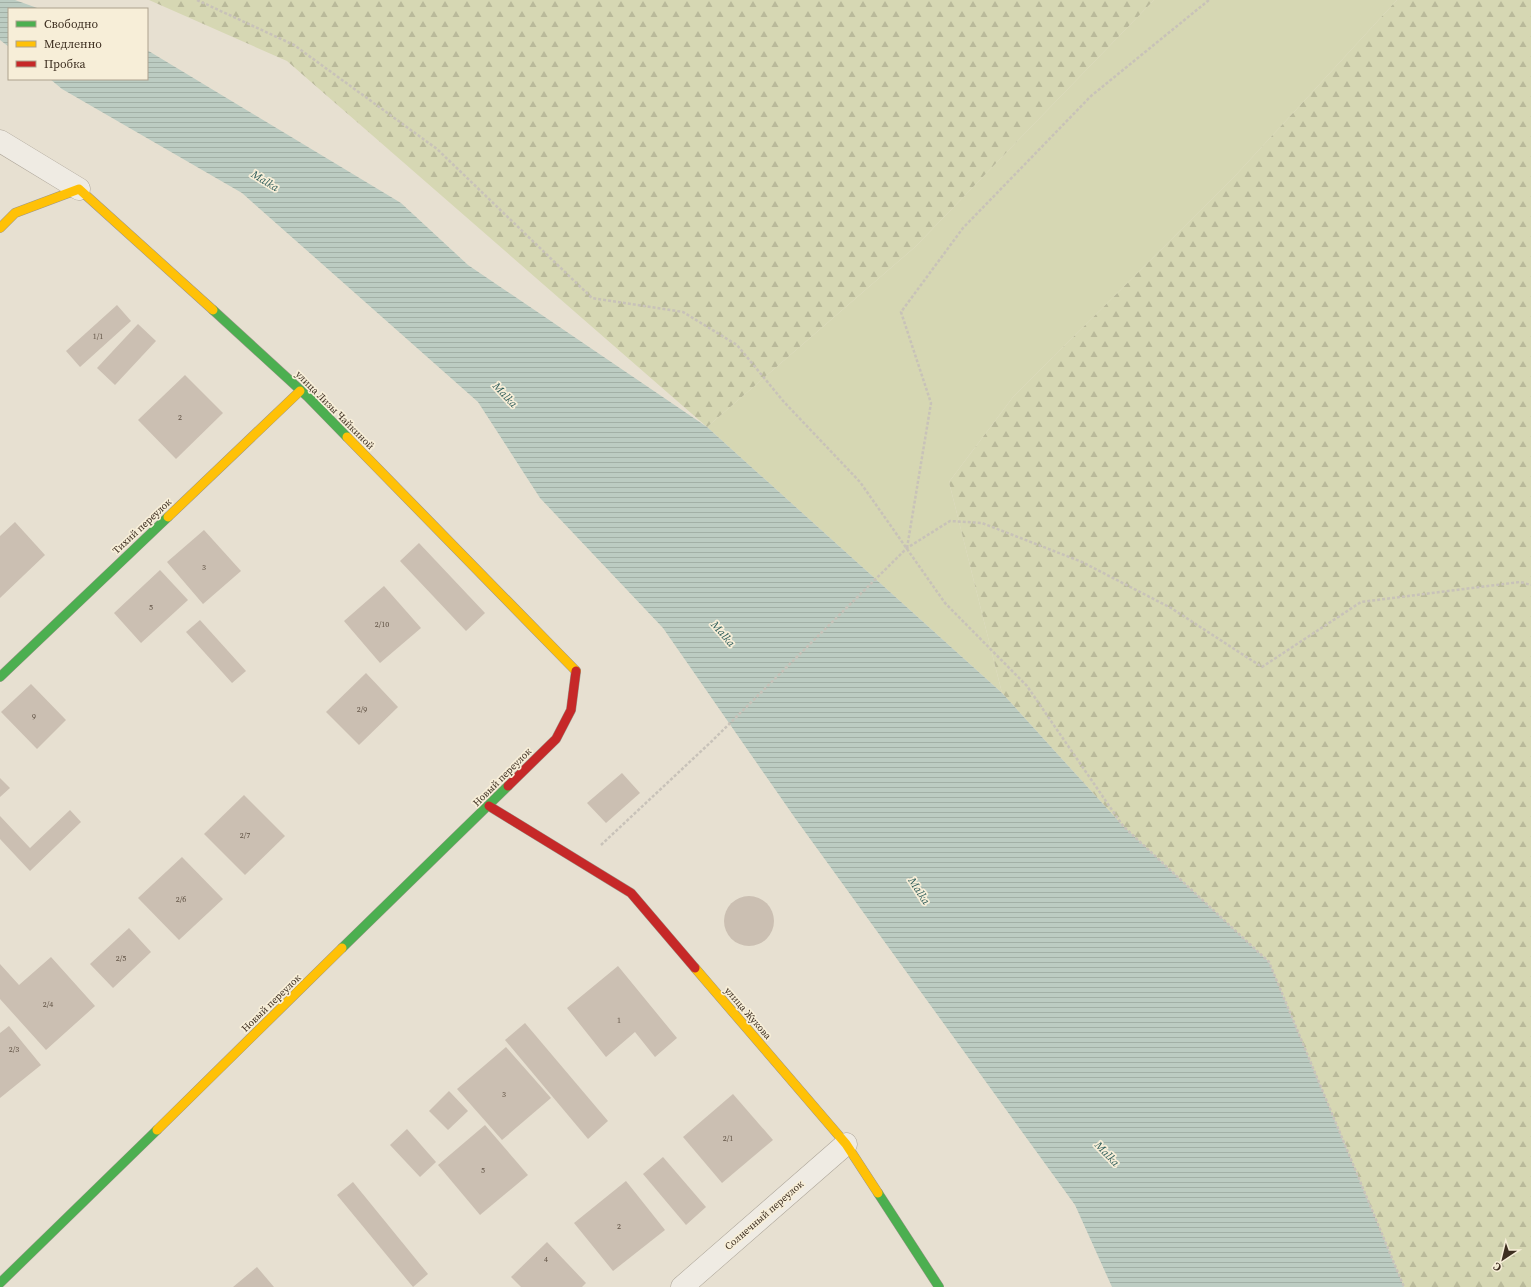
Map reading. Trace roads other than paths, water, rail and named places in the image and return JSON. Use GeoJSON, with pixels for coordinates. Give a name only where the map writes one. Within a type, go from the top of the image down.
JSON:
{"type":"FeatureCollection","features":[{"type":"Feature","properties":{"kind":"street"},"geometry":{"type":"LineString","coordinates":[[0,141],[79,189]]}},
{"type":"Feature","properties":{"kind":"street"},"geometry":{"type":"LineString","coordinates":[[0,228],[14,213],[79,189]]}},
{"type":"Feature","properties":{"kind":"street","name":"улица Лизы Чайкиной"},"geometry":{"type":"LineString","coordinates":[[79,189],[147,249],[300,391],[576,671],[571,710],[556,739]]}},
{"type":"Feature","properties":{"kind":"street","name":"Тихий переулок"},"geometry":{"type":"LineString","coordinates":[[0,677],[300,391]]}},
{"type":"Feature","properties":{"kind":"street","name":"Новый переулок"},"geometry":{"type":"LineString","coordinates":[[0,1283],[556,739]]}},
{"type":"Feature","properties":{"kind":"street","name":"улица Жукова"},"geometry":{"type":"LineString","coordinates":[[489,806],[631,893],[846,1144],[939,1287]]}},
{"type":"Feature","properties":{"kind":"street","name":"Солнечный переулок"},"geometry":{"type":"LineString","coordinates":[[682,1287],[846,1144]]}},
{"type":"Feature","properties":{"kind":"water"},"geometry":{"type":"Polygon","coordinates":[[[0,0],[15,0],[37,8],[8,8],[8,46],[0,40],[0,0]]]}},
{"type":"Feature","properties":{"kind":"water","name":"Malka"},"geometry":{"type":"Polygon","coordinates":[[[148,51],[401,203],[468,265],[707,427],[1002,693],[1123,826],[1269,962],[1404,1287],[1112,1287],[1075,1205],[795,818],[663,628],[540,498],[478,402],[242,193],[62,89],[51,80],[148,80],[148,51]]]}}]}
